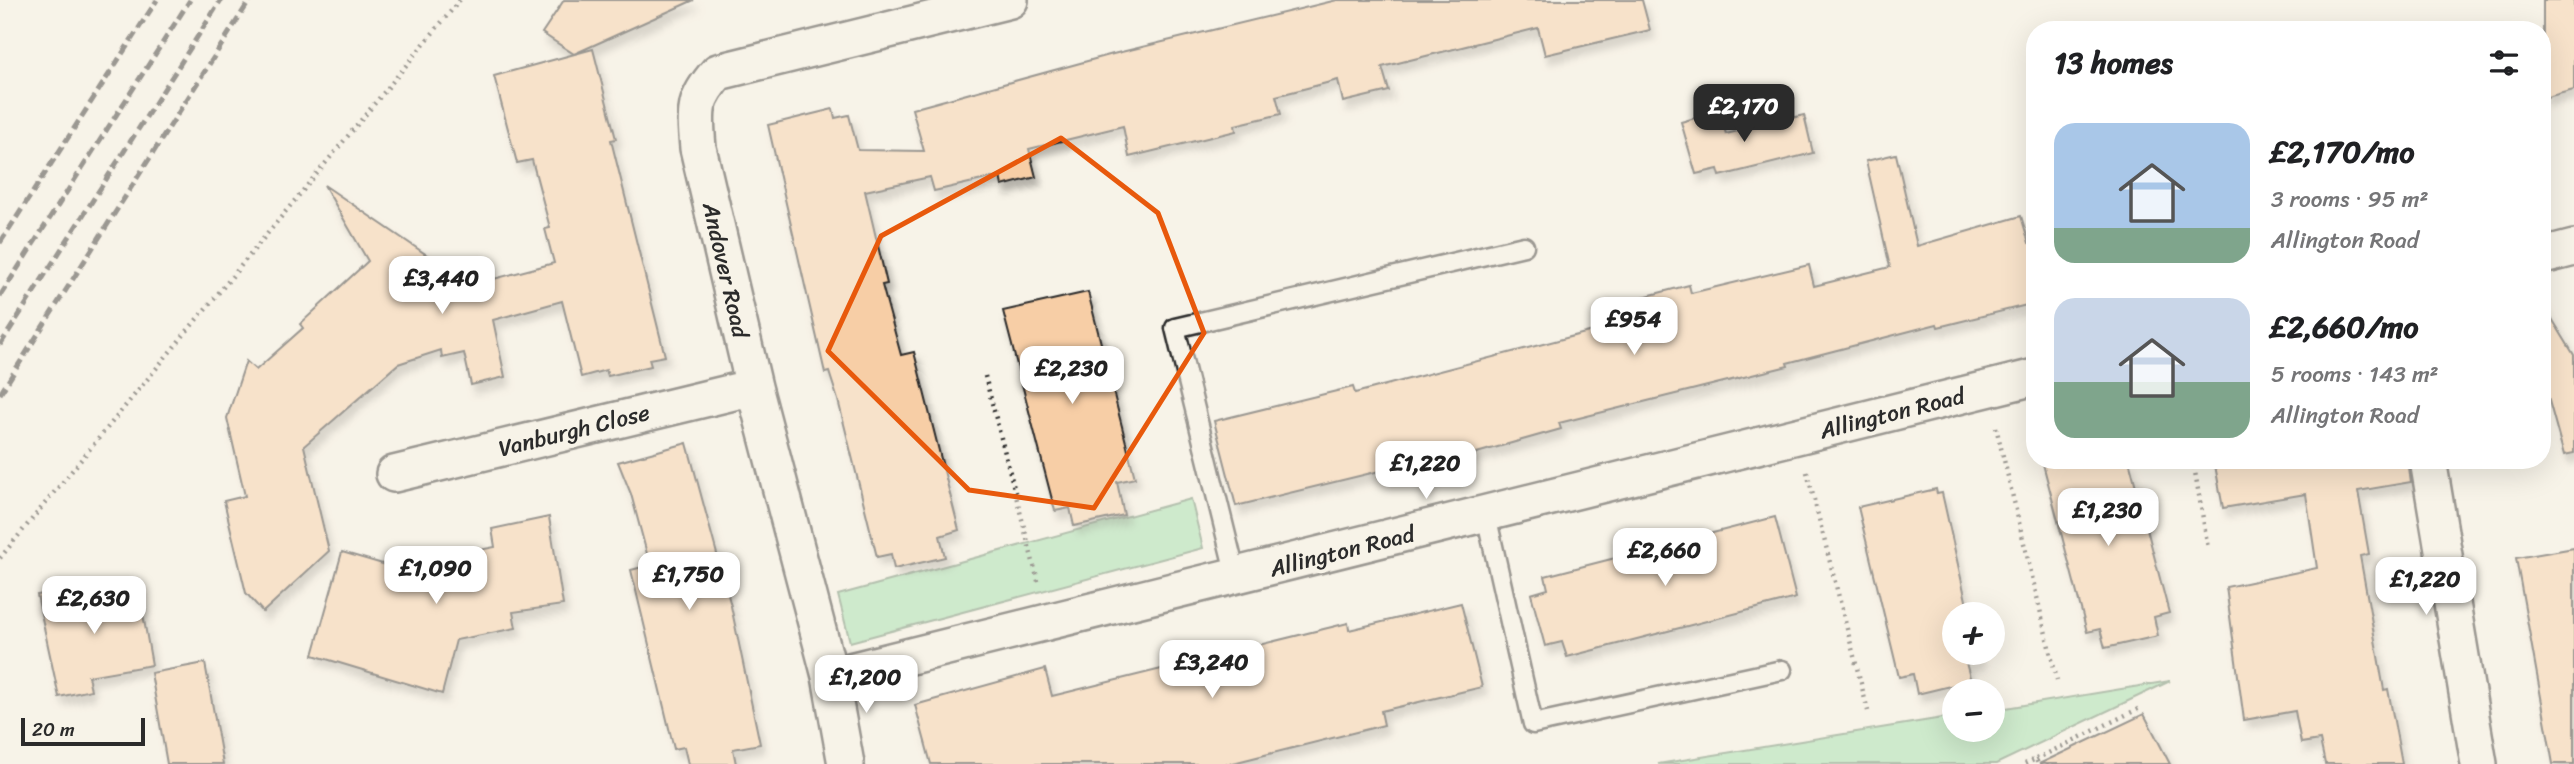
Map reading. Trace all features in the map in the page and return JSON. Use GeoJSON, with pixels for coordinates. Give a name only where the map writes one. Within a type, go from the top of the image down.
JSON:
{"type":"FeatureCollection","features":[{"type":"Feature","properties":{"kind":"street","name":"Andover Road"},"geometry":{"type":"LineString","coordinates":[[846,764],[830,676],[754,387],[698,148],[695,113],[700,93],[718,72],[1010,0]]}},
{"type":"Feature","properties":{"kind":"street"},"geometry":{"type":"LineString","coordinates":[[2551,254],[2574,248]]}},
{"type":"Feature","properties":{"kind":"street","name":"Allington Road"},"geometry":{"type":"LineString","coordinates":[[830,676],[1049,624],[2026,379]]}},
{"type":"Feature","properties":{"kind":"street","name":"Vanburgh Close"},"geometry":{"type":"LineString","coordinates":[[394,474],[754,387]]}},
{"type":"Feature","properties":{"kind":"street"},"geometry":{"type":"LineString","coordinates":[[2430,469],[2479,764]]}},
{"type":"Feature","properties":{"kind":"lane"},"geometry":{"type":"LineString","coordinates":[[1236,576],[1175,328],[1524,246]]}},
{"type":"Feature","properties":{"kind":"lane"},"geometry":{"type":"LineString","coordinates":[[1486,515],[1533,724],[1782,670]]}},
{"type":"Feature","properties":{"kind":"path"},"geometry":{"type":"LineString","coordinates":[[0,558],[460,0]]}},
{"type":"Feature","properties":{"kind":"path"},"geometry":{"type":"LineString","coordinates":[[985,376],[1049,624]]}},
{"type":"Feature","properties":{"kind":"path","name":"Allington Road"},"geometry":{"type":"LineString","coordinates":[[1987,389],[2057,680]]}},
{"type":"Feature","properties":{"kind":"path","name":"Allington Road"},"geometry":{"type":"LineString","coordinates":[[1798,437],[1868,711]]}},
{"type":"Feature","properties":{"kind":"path"},"geometry":{"type":"LineString","coordinates":[[2195,469],[2208,548]]}},
{"type":"Feature","properties":{"kind":"path"},"geometry":{"type":"LineString","coordinates":[[2025,764],[2037,761],[2142,707]]}},
{"type":"Feature","properties":{"kind":"highlighted area"},"geometry":{"type":"Polygon","coordinates":[[[1061,138],[1158,213],[1204,333],[1094,508],[969,490],[828,351],[881,236],[1061,138]]]}},
{"type":"Feature","properties":{"kind":"green space"},"geometry":{"type":"Polygon","coordinates":[[[1191,499],[1203,548],[850,642],[838,595],[1191,499]]]}},
{"type":"Feature","properties":{"kind":"green space"},"geometry":{"type":"Polygon","coordinates":[[[2170,681],[1996,764],[1658,764],[1942,718],[1942,742],[2005,742],[2005,708],[2170,681]]]}},
{"type":"Feature","properties":{"kind":"building"},"geometry":{"type":"Polygon","coordinates":[[[564,0],[694,0],[574,54],[542,33],[564,0]]]}},
{"type":"Feature","properties":{"kind":"building"},"geometry":{"type":"Polygon","coordinates":[[[1337,0],[1642,0],[1650,30],[1545,55],[1538,28],[1382,67],[1389,91],[1343,102],[1338,80],[1276,96],[1281,114],[1235,125],[1236,131],[1129,157],[1123,126],[1029,149],[1036,177],[1002,186],[1000,176],[934,191],[930,177],[865,191],[887,284],[882,285],[901,355],[914,352],[959,530],[940,536],[945,557],[894,569],[891,554],[877,557],[838,400],[829,372],[825,373],[768,125],[833,109],[835,118],[849,115],[858,150],[924,151],[912,109],[1113,54],[1337,0]]]}},
{"type":"Feature","properties":{"kind":"building"},"geometry":{"type":"Polygon","coordinates":[[[2543,0],[2574,0],[2574,90],[2551,96],[2551,21],[2543,21],[2543,0]]]}},
{"type":"Feature","properties":{"kind":"building"},"geometry":{"type":"Polygon","coordinates":[[[593,49],[616,139],[611,140],[665,356],[649,359],[651,366],[608,376],[606,370],[581,377],[562,301],[493,320],[505,377],[471,385],[464,353],[442,358],[441,350],[398,364],[304,446],[329,551],[263,612],[246,593],[224,501],[245,496],[227,418],[246,361],[256,370],[303,328],[300,324],[368,261],[324,185],[471,285],[554,263],[545,229],[550,228],[532,160],[517,163],[494,76],[593,49]]]}},
{"type":"Feature","properties":{"kind":"building"},"geometry":{"type":"Polygon","coordinates":[[[1719,111],[1726,134],[1804,115],[1813,153],[1720,176],[1718,169],[1696,174],[1681,122],[1719,111]]]}},
{"type":"Feature","properties":{"kind":"building"},"geometry":{"type":"Polygon","coordinates":[[[1896,154],[1917,246],[2021,216],[2026,233],[2026,305],[1938,327],[1937,324],[1787,363],[1788,366],[1559,423],[1561,429],[1431,466],[1394,474],[1392,468],[1236,506],[1214,421],[1353,387],[1355,393],[1612,326],[1609,312],[1640,304],[1639,298],[1689,285],[1691,293],[1809,265],[1814,286],[1890,267],[1866,161],[1896,154]]]}},
{"type":"Feature","properties":{"kind":"building"},"geometry":{"type":"Polygon","coordinates":[[[1088,292],[1135,478],[1117,482],[1124,515],[1074,526],[1070,508],[1055,511],[1003,311],[1088,292]]]}},
{"type":"Feature","properties":{"kind":"building"},"geometry":{"type":"Polygon","coordinates":[[[2551,317],[2574,355],[2574,453],[2564,455],[2551,408],[2551,317]]]}},
{"type":"Feature","properties":{"kind":"building"},"geometry":{"type":"Polygon","coordinates":[[[687,443],[731,606],[760,744],[733,749],[736,764],[688,764],[684,747],[674,749],[631,570],[650,565],[631,494],[618,462],[687,443]]]}},
{"type":"Feature","properties":{"kind":"building"},"geometry":{"type":"Polygon","coordinates":[[[2044,469],[2131,469],[2169,613],[2154,617],[2158,636],[2105,648],[2100,629],[2087,632],[2044,469]]]}},
{"type":"Feature","properties":{"kind":"building"},"geometry":{"type":"Polygon","coordinates":[[[2216,469],[2409,469],[2411,482],[2358,491],[2369,554],[2360,556],[2384,690],[2388,689],[2402,764],[2325,764],[2320,740],[2301,743],[2295,711],[2244,720],[2226,587],[2317,568],[2306,494],[2223,508],[2216,469]]]}},
{"type":"Feature","properties":{"kind":"building"},"geometry":{"type":"Polygon","coordinates":[[[1936,489],[1937,494],[1942,493],[1966,602],[1942,602],[1942,665],[1967,665],[1970,679],[1942,679],[1942,688],[1917,694],[1913,674],[1899,677],[1858,507],[1936,489]]]}},
{"type":"Feature","properties":{"kind":"building"},"geometry":{"type":"Polygon","coordinates":[[[549,517],[563,605],[513,612],[516,628],[456,640],[442,694],[313,655],[342,552],[454,585],[448,556],[495,547],[492,529],[549,517]]]}},
{"type":"Feature","properties":{"kind":"building"},"geometry":{"type":"Polygon","coordinates":[[[1775,517],[1796,598],[1567,657],[1562,642],[1545,646],[1531,594],[1548,589],[1545,576],[1775,517]]]}},
{"type":"Feature","properties":{"kind":"building"},"geometry":{"type":"Polygon","coordinates":[[[2574,548],[2574,764],[2553,764],[2516,558],[2574,548]]]}},
{"type":"Feature","properties":{"kind":"building"},"geometry":{"type":"Polygon","coordinates":[[[138,586],[152,665],[88,676],[91,690],[59,697],[37,595],[61,591],[69,598],[138,586]]]}},
{"type":"Feature","properties":{"kind":"building"},"geometry":{"type":"Polygon","coordinates":[[[1461,603],[1482,687],[1381,711],[1384,725],[1229,764],[931,764],[915,705],[1045,669],[1052,696],[1348,623],[1349,630],[1461,603]]]}},
{"type":"Feature","properties":{"kind":"building"},"geometry":{"type":"Polygon","coordinates":[[[205,663],[223,764],[167,764],[151,673],[205,663]]]}},
{"type":"Feature","properties":{"kind":"building"},"geometry":{"type":"Polygon","coordinates":[[[2144,714],[2170,764],[2039,764],[2144,714]]]}},
{"type":"Feature","properties":{"kind":"railway"},"geometry":{"type":"LineString","coordinates":[[0,243],[157,0]]}},
{"type":"Feature","properties":{"kind":"railway"},"geometry":{"type":"LineString","coordinates":[[0,296],[190,0]]}},
{"type":"Feature","properties":{"kind":"railway"},"geometry":{"type":"LineString","coordinates":[[0,345],[221,0]]}},
{"type":"Feature","properties":{"kind":"railway"},"geometry":{"type":"LineString","coordinates":[[0,394],[250,0]]}}]}
